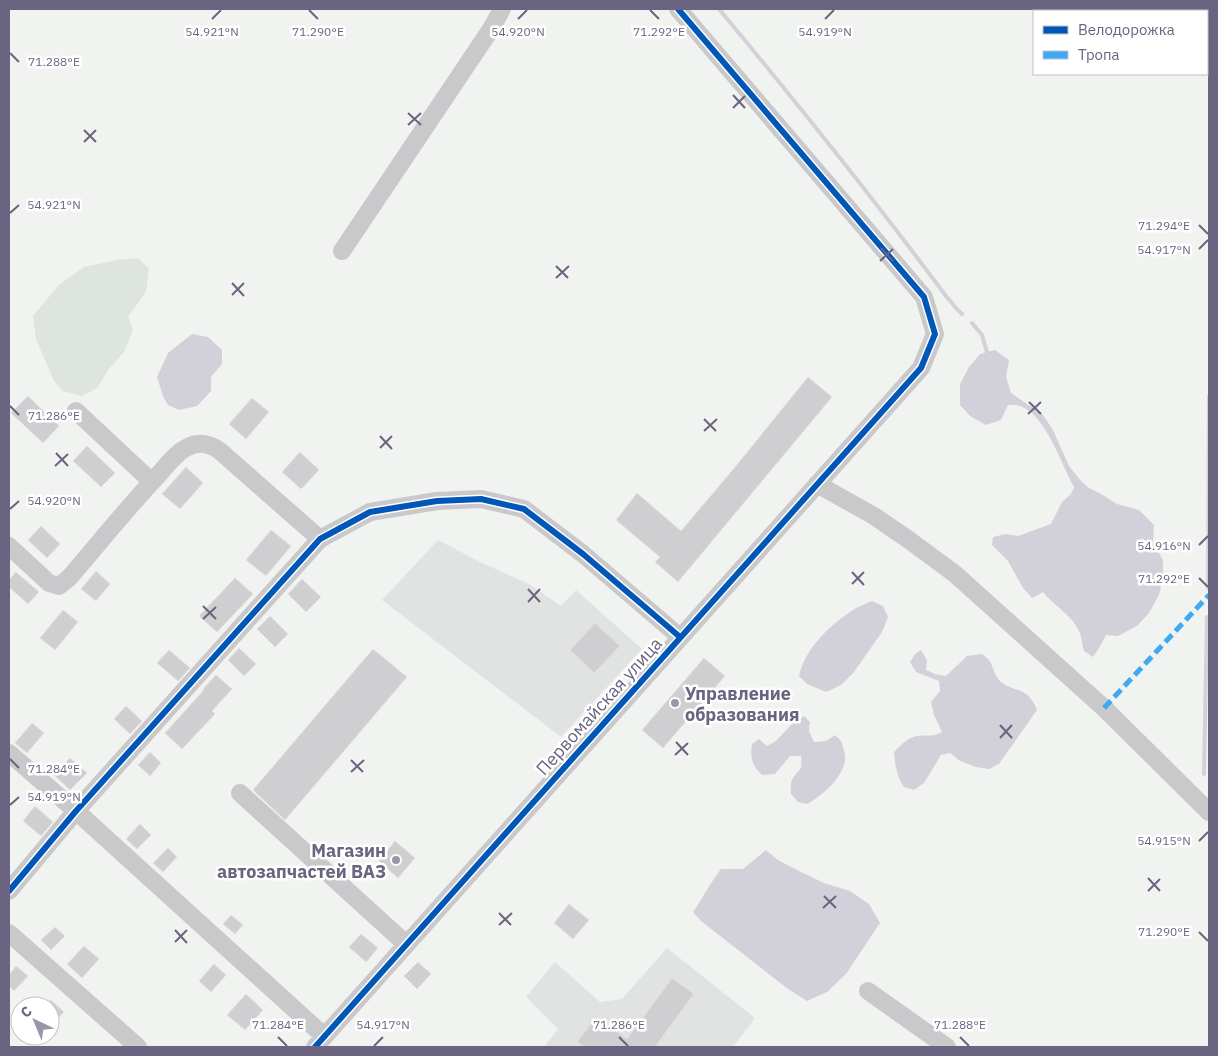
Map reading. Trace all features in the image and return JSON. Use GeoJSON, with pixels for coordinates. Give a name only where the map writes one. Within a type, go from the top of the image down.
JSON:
{"type":"FeatureCollection","features":[{"type":"Feature","properties":{"kind":"street"},"geometry":{"type":"LineString","coordinates":[[342,251],[491,29],[502,9]]}},
{"type":"Feature","properties":{"kind":"street","name":"Первомайская улица"},"geometry":{"type":"LineString","coordinates":[[319,1042],[921,368],[935,334],[924,297],[678,9]]}},
{"type":"Feature","properties":{"kind":"street"},"geometry":{"type":"LineString","coordinates":[[76,411],[152,482]]}},
{"type":"Feature","properties":{"kind":"street"},"geometry":{"type":"LineString","coordinates":[[9,546],[49,583],[58,586],[69,578],[173,460],[187,447],[199,443],[212,445],[220,451],[320,539]]}},
{"type":"Feature","properties":{"kind":"street"},"geometry":{"type":"LineString","coordinates":[[817,484],[874,516],[955,574],[1104,708],[1209,812]]}},
{"type":"Feature","properties":{"kind":"street"},"geometry":{"type":"LineString","coordinates":[[9,890],[76,811],[320,539],[370,512],[437,501],[482,499],[524,509],[582,554],[680,637]]}},
{"type":"Feature","properties":{"kind":"street"},"geometry":{"type":"LineString","coordinates":[[9,753],[76,811],[319,1042]]}},
{"type":"Feature","properties":{"kind":"street"},"geometry":{"type":"LineString","coordinates":[[240,793],[406,944]]}},
{"type":"Feature","properties":{"kind":"street"},"geometry":{"type":"LineString","coordinates":[[9,933],[138,1047]]}},
{"type":"Feature","properties":{"kind":"street"},"geometry":{"type":"LineString","coordinates":[[868,991],[947,1047]]}},
{"type":"Feature","properties":{"kind":"shaded area"},"geometry":{"type":"Polygon","coordinates":[[[138,258],[149,269],[146,292],[128,317],[133,330],[124,352],[109,369],[97,388],[82,396],[63,391],[54,381],[36,339],[33,316],[59,285],[84,267],[138,258]]]}},
{"type":"Feature","properties":{"kind":"shaded area"},"geometry":{"type":"Polygon","coordinates":[[[192,334],[208,337],[222,350],[222,364],[211,377],[211,391],[197,406],[179,410],[168,405],[157,377],[168,353],[192,334]]]}},
{"type":"Feature","properties":{"kind":"shaded area"},"geometry":{"type":"Polygon","coordinates":[[[995,350],[1009,360],[1006,377],[1011,393],[1043,415],[1053,430],[1069,466],[1081,481],[1089,488],[1117,504],[1139,510],[1154,525],[1153,543],[1163,560],[1163,577],[1159,595],[1149,613],[1137,626],[1118,636],[1106,635],[1093,657],[1084,651],[1080,633],[1072,620],[1043,592],[1032,598],[1023,588],[1008,561],[992,545],[993,537],[1006,534],[1018,536],[1051,524],[1062,502],[1071,494],[1074,487],[1052,441],[1038,419],[1029,411],[1020,406],[1008,405],[1001,420],[986,425],[970,416],[960,405],[960,384],[969,367],[980,354],[995,350]]]}},
{"type":"Feature","properties":{"kind":"shaded area"},"geometry":{"type":"Polygon","coordinates":[[[438,540],[480,562],[529,584],[561,606],[576,590],[642,649],[561,737],[382,600],[438,540]]]}},
{"type":"Feature","properties":{"kind":"shaded area"},"geometry":{"type":"Polygon","coordinates":[[[872,601],[883,606],[888,617],[882,632],[854,672],[841,685],[826,692],[807,684],[799,676],[806,657],[818,640],[850,612],[872,601]]]}},
{"type":"Feature","properties":{"kind":"shaded area"},"geometry":{"type":"Polygon","coordinates":[[[921,650],[927,660],[926,670],[946,676],[967,656],[982,654],[990,661],[999,680],[1029,696],[1037,710],[999,764],[989,769],[976,767],[960,761],[950,753],[941,755],[924,783],[914,790],[904,787],[897,771],[894,752],[910,738],[942,732],[934,715],[931,702],[940,691],[939,681],[916,672],[910,662],[915,654],[921,650]]]}},
{"type":"Feature","properties":{"kind":"shaded area"},"geometry":{"type":"Polygon","coordinates":[[[804,716],[810,722],[809,731],[814,742],[826,741],[835,735],[841,741],[845,758],[843,767],[836,780],[807,804],[798,802],[791,794],[791,782],[801,768],[801,756],[790,756],[775,774],[762,775],[754,765],[751,754],[752,744],[759,739],[767,746],[776,741],[791,725],[804,716]]]}},
{"type":"Feature","properties":{"kind":"shaded area"},"geometry":{"type":"Polygon","coordinates":[[[766,850],[778,860],[799,871],[824,883],[850,891],[869,904],[880,923],[846,974],[827,992],[807,1001],[788,989],[701,921],[693,912],[721,869],[743,869],[766,850]]]}},
{"type":"Feature","properties":{"kind":"shaded area"},"geometry":{"type":"Polygon","coordinates":[[[667,948],[755,1018],[733,1047],[544,1047],[558,1029],[526,997],[555,962],[600,1002],[622,999],[667,948]]]}},
{"type":"Feature","properties":{"kind":"building"},"geometry":{"type":"Polygon","coordinates":[[[808,377],[832,397],[678,582],[655,562],[660,557],[616,520],[637,493],[681,531],[808,377]]]}},
{"type":"Feature","properties":{"kind":"building"},"geometry":{"type":"Polygon","coordinates":[[[28,396],[59,426],[43,443],[11,413],[28,396]]]}},
{"type":"Feature","properties":{"kind":"building"},"geometry":{"type":"Polygon","coordinates":[[[252,398],[269,412],[246,439],[229,424],[252,398]]]}},
{"type":"Feature","properties":{"kind":"building"},"geometry":{"type":"Polygon","coordinates":[[[87,446],[115,473],[101,487],[73,461],[87,446]]]}},
{"type":"Feature","properties":{"kind":"building"},"geometry":{"type":"Polygon","coordinates":[[[300,452],[319,470],[301,489],[282,472],[300,452]]]}},
{"type":"Feature","properties":{"kind":"building"},"geometry":{"type":"Polygon","coordinates":[[[186,467],[203,483],[180,509],[162,494],[186,467]]]}},
{"type":"Feature","properties":{"kind":"building"},"geometry":{"type":"Polygon","coordinates":[[[41,526],[60,544],[47,558],[28,540],[41,526]]]}},
{"type":"Feature","properties":{"kind":"building"},"geometry":{"type":"Polygon","coordinates":[[[271,530],[291,546],[266,576],[246,560],[271,530]]]}},
{"type":"Feature","properties":{"kind":"building"},"geometry":{"type":"Polygon","coordinates":[[[96,571],[110,584],[96,601],[81,589],[96,571]]]}},
{"type":"Feature","properties":{"kind":"building"},"geometry":{"type":"Polygon","coordinates":[[[16,572],[39,592],[28,604],[9,587],[9,580],[16,572]]]}},
{"type":"Feature","properties":{"kind":"building"},"geometry":{"type":"Polygon","coordinates":[[[235,578],[253,594],[217,632],[199,616],[235,578]]]}},
{"type":"Feature","properties":{"kind":"building"},"geometry":{"type":"Polygon","coordinates":[[[302,579],[321,597],[306,612],[288,594],[302,579]]]}},
{"type":"Feature","properties":{"kind":"building"},"geometry":{"type":"Polygon","coordinates":[[[63,610],[78,622],[55,650],[40,638],[63,610]]]}},
{"type":"Feature","properties":{"kind":"building"},"geometry":{"type":"Polygon","coordinates":[[[270,616],[288,634],[275,647],[257,629],[270,616]]]}},
{"type":"Feature","properties":{"kind":"building"},"geometry":{"type":"Polygon","coordinates":[[[595,623],[620,646],[594,673],[570,650],[595,623]]]}},
{"type":"Feature","properties":{"kind":"building"},"geometry":{"type":"Polygon","coordinates":[[[239,648],[256,664],[244,676],[228,660],[239,648]]]}},
{"type":"Feature","properties":{"kind":"building"},"geometry":{"type":"Polygon","coordinates":[[[373,649],[407,677],[285,820],[253,790],[373,649]]]}},
{"type":"Feature","properties":{"kind":"building"},"geometry":{"type":"Polygon","coordinates":[[[169,650],[190,668],[178,681],[157,663],[169,650]]]}},
{"type":"Feature","properties":{"kind":"building"},"geometry":{"type":"Polygon","coordinates":[[[704,658],[725,676],[663,748],[642,730],[704,658]]]}},
{"type":"Feature","properties":{"kind":"building"},"geometry":{"type":"Polygon","coordinates":[[[216,675],[232,689],[212,711],[215,714],[182,749],[165,733],[216,675]]]}},
{"type":"Feature","properties":{"kind":"building"},"geometry":{"type":"Polygon","coordinates":[[[126,706],[142,721],[130,734],[114,719],[126,706]]]}},
{"type":"Feature","properties":{"kind":"building"},"geometry":{"type":"Polygon","coordinates":[[[32,723],[44,733],[27,753],[15,743],[32,723]]]}},
{"type":"Feature","properties":{"kind":"building"},"geometry":{"type":"Polygon","coordinates":[[[150,752],[161,763],[150,776],[138,765],[150,752]]]}},
{"type":"Feature","properties":{"kind":"building"},"geometry":{"type":"Polygon","coordinates":[[[70,758],[87,773],[70,790],[54,775],[70,758]]]}},
{"type":"Feature","properties":{"kind":"building"},"geometry":{"type":"Polygon","coordinates":[[[35,806],[53,822],[41,836],[23,821],[35,806]]]}},
{"type":"Feature","properties":{"kind":"building"},"geometry":{"type":"Polygon","coordinates":[[[140,824],[151,835],[137,849],[126,839],[140,824]]]}},
{"type":"Feature","properties":{"kind":"building"},"geometry":{"type":"Polygon","coordinates":[[[395,841],[415,858],[398,878],[379,861],[395,841]]]}},
{"type":"Feature","properties":{"kind":"building"},"geometry":{"type":"Polygon","coordinates":[[[168,848],[177,857],[163,872],[153,863],[168,848]]]}},
{"type":"Feature","properties":{"kind":"building"},"geometry":{"type":"Polygon","coordinates":[[[569,904],[589,920],[573,939],[554,923],[569,904]]]}},
{"type":"Feature","properties":{"kind":"building"},"geometry":{"type":"Polygon","coordinates":[[[231,915],[243,925],[235,934],[223,924],[231,915]]]}},
{"type":"Feature","properties":{"kind":"building"},"geometry":{"type":"Polygon","coordinates":[[[55,927],[65,936],[51,950],[41,940],[55,927]]]}},
{"type":"Feature","properties":{"kind":"building"},"geometry":{"type":"Polygon","coordinates":[[[361,934],[378,948],[366,962],[349,947],[361,934]]]}},
{"type":"Feature","properties":{"kind":"building"},"geometry":{"type":"Polygon","coordinates":[[[84,946],[99,959],[82,978],[67,964],[84,946]]]}},
{"type":"Feature","properties":{"kind":"building"},"geometry":{"type":"Polygon","coordinates":[[[418,962],[431,974],[417,989],[404,976],[418,962]]]}},
{"type":"Feature","properties":{"kind":"building"},"geometry":{"type":"Polygon","coordinates":[[[214,964],[226,975],[211,992],[199,981],[214,964]]]}},
{"type":"Feature","properties":{"kind":"building"},"geometry":{"type":"Polygon","coordinates":[[[16,966],[28,976],[14,991],[9,986],[9,975],[16,966]]]}},
{"type":"Feature","properties":{"kind":"building"},"geometry":{"type":"Polygon","coordinates":[[[672,978],[694,994],[655,1047],[585,1047],[577,1042],[596,1017],[627,1039],[672,978]]]}},
{"type":"Feature","properties":{"kind":"building"},"geometry":{"type":"Polygon","coordinates":[[[246,994],[263,1010],[245,1030],[227,1015],[246,994]]]}},
{"type":"Feature","properties":{"kind":"building"},"geometry":{"type":"Polygon","coordinates":[[[60,1008],[64,1012],[60,1016],[60,1008]]]}},
{"type":"Feature","properties":{"kind":"waterway"},"geometry":{"type":"LineString","coordinates":[[719,9],[962,314]]}},
{"type":"Feature","properties":{"kind":"waterway"},"geometry":{"type":"LineString","coordinates":[[972,323],[982,335],[987,352]]}},
{"type":"Feature","properties":{"kind":"waterway"},"geometry":{"type":"LineString","coordinates":[[1208,588],[1209,396]]}},
{"type":"Feature","properties":{"kind":"waterway"},"geometry":{"type":"LineString","coordinates":[[1204,774],[1207,617]]}},
{"type":"Feature","properties":{"kind":"marked path"},"geometry":{"type":"LineString","coordinates":[[1104,708],[1209,595]]}},
{"type":"Feature","properties":{"kind":"cycle path"},"geometry":{"type":"LineString","coordinates":[[315,1047],[921,368],[935,334],[924,297],[678,9]]}},
{"type":"Feature","properties":{"kind":"cycle path"},"geometry":{"type":"LineString","coordinates":[[9,891],[76,811],[320,539],[370,512],[437,501],[481,499],[524,509],[583,554],[680,637]]}},
{"type":"Feature","properties":{"kind":"place","name":"Управление образования"},"geometry":{"type":"Point","coordinates":[675,703]}},
{"type":"Feature","properties":{"kind":"place","name":"Магазин автозапчастей ВАЗ"},"geometry":{"type":"Point","coordinates":[396,860]}}]}
